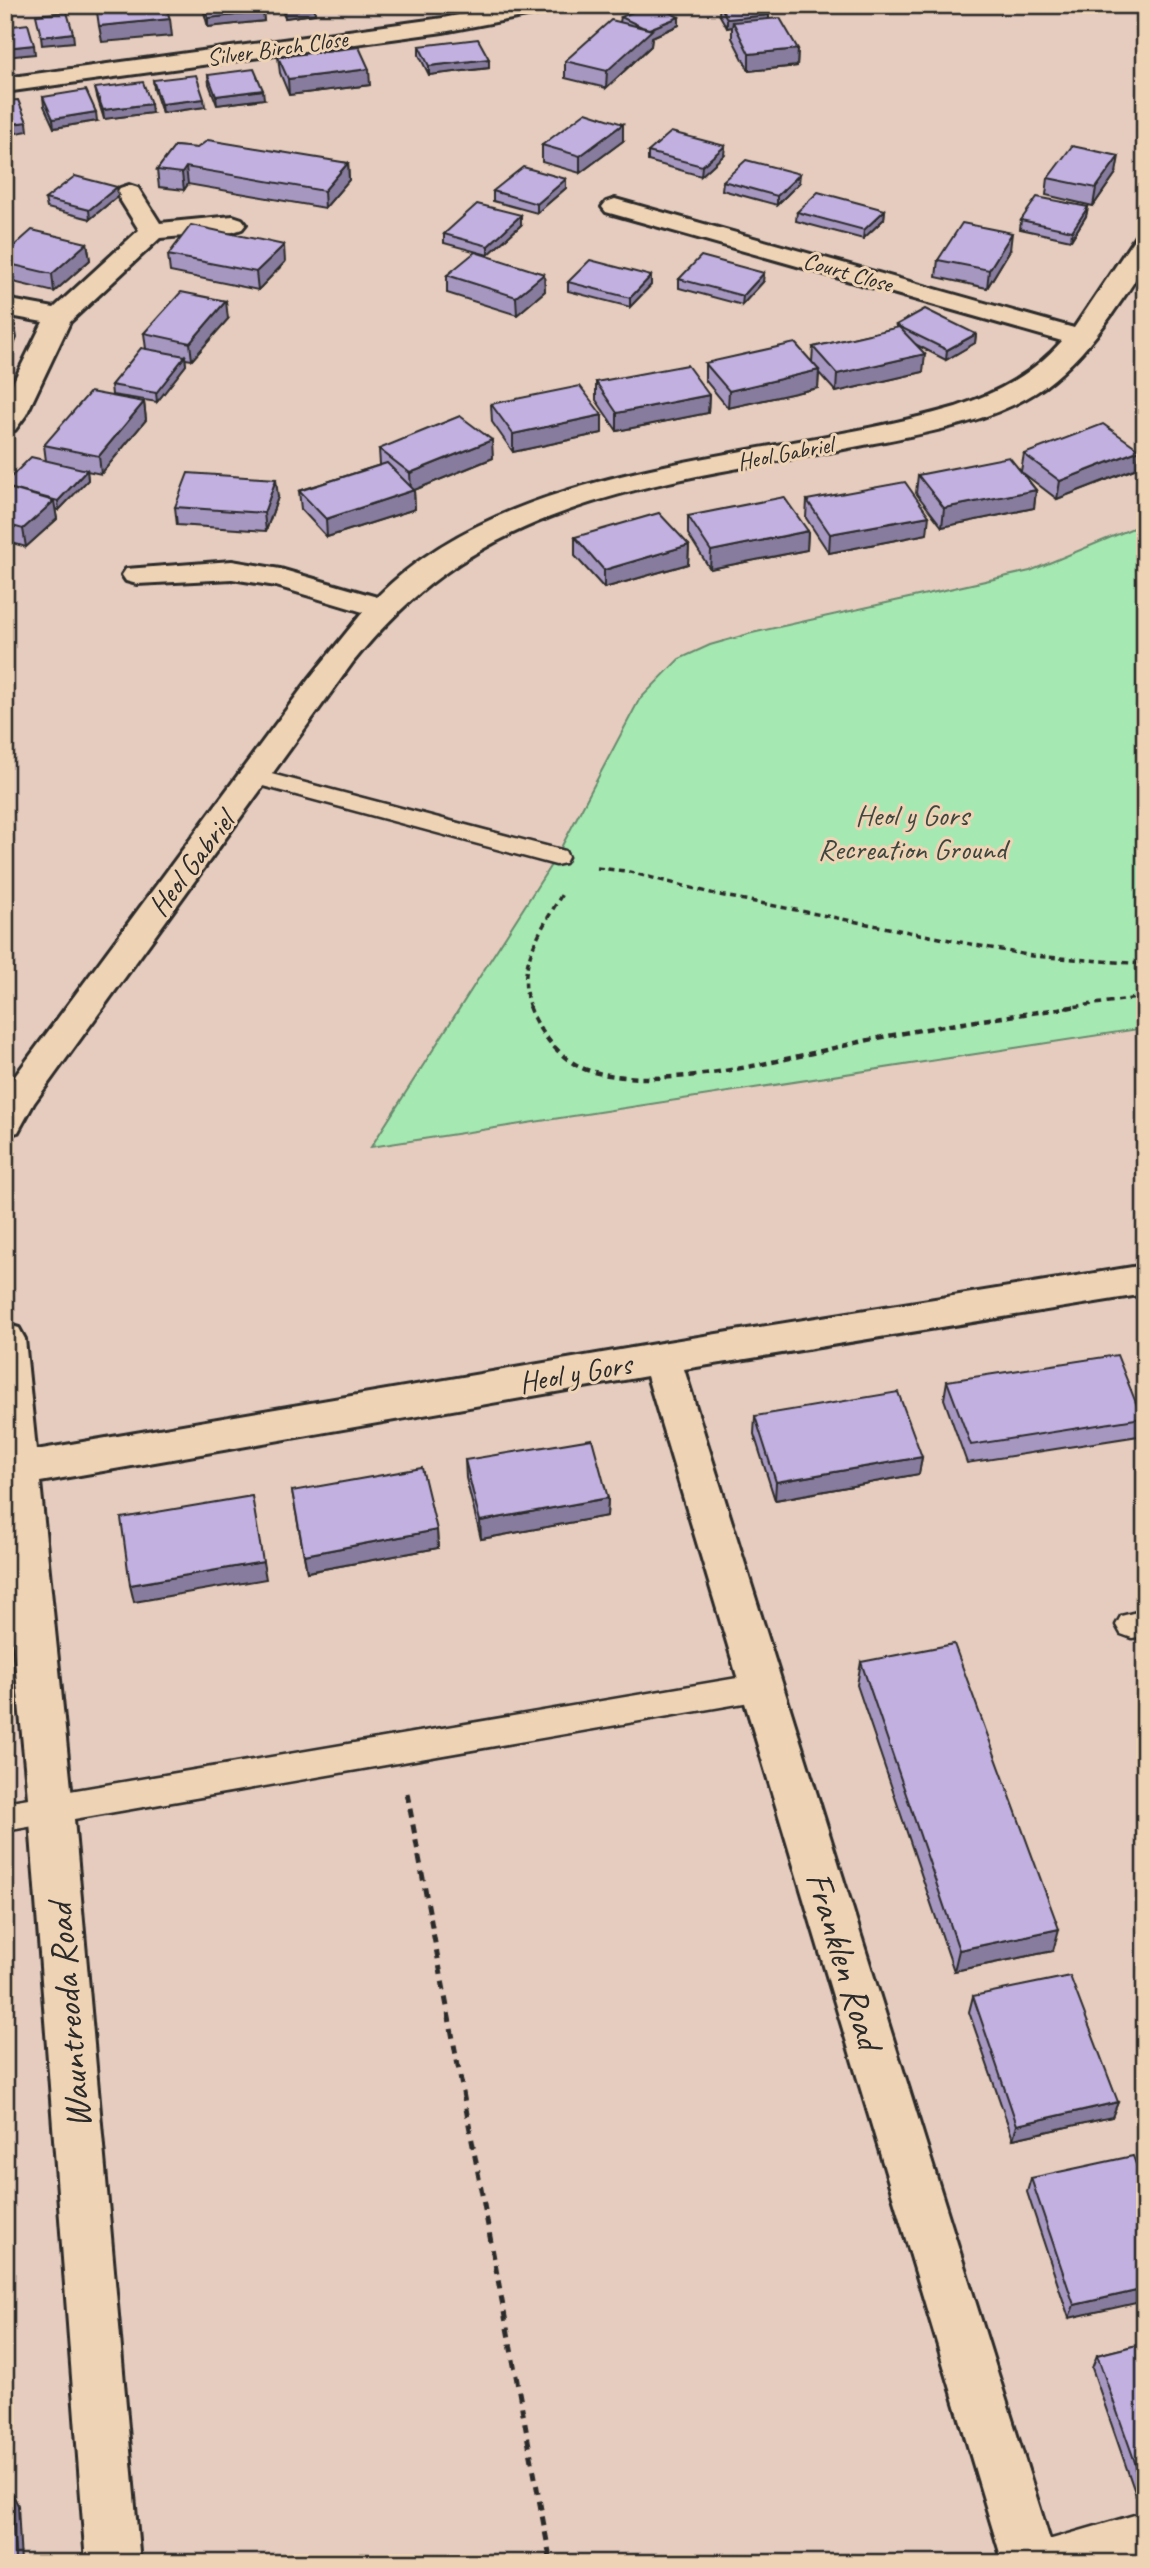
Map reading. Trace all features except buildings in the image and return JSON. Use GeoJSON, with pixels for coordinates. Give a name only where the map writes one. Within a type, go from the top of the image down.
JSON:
{"type":"FeatureCollection","features":[{"type":"Feature","properties":{"kind":"street","name":"Silver Birch Close"},"geometry":{"type":"LineString","coordinates":[[5,85],[443,25],[548,5]]}},
{"type":"Feature","properties":{"kind":"street"},"geometry":{"type":"LineString","coordinates":[[129,193],[153,231]]}},
{"type":"Feature","properties":{"kind":"street","name":"Court Close"},"geometry":{"type":"LineString","coordinates":[[615,207],[1080,338]]}},
{"type":"Feature","properties":{"kind":"street"},"geometry":{"type":"LineString","coordinates":[[5,424],[12,415],[48,335],[60,317],[153,231],[233,224]]}},
{"type":"Feature","properties":{"kind":"street","name":"Heol Gabriel"},"geometry":{"type":"LineString","coordinates":[[5,1123],[20,1096],[256,776],[352,640],[410,582],[450,554],[508,523],[554,505],[610,489],[912,428],[967,413],[1003,398],[1034,381],[1080,338],[1145,241]]}},
{"type":"Feature","properties":{"kind":"street"},"geometry":{"type":"LineString","coordinates":[[5,307],[60,317]]}},
{"type":"Feature","properties":{"kind":"street"},"geometry":{"type":"LineString","coordinates":[[137,575],[232,570],[280,578],[382,608]]}},
{"type":"Feature","properties":{"kind":"street","name":"Heol y Gors"},"geometry":{"type":"LineString","coordinates":[[12,1471],[661,1358],[1145,1279]]}},
{"type":"Feature","properties":{"kind":"street"},"geometry":{"type":"LineString","coordinates":[[5,1339],[12,1471]]}},
{"type":"Feature","properties":{"kind":"street","name":"Franklen Road"},"geometry":{"type":"LineString","coordinates":[[661,1358],[1030,2563]]}},
{"type":"Feature","properties":{"kind":"street","name":"Wauntreoda Road"},"geometry":{"type":"LineString","coordinates":[[12,1471],[51,1808],[113,2563]]}},
{"type":"Feature","properties":{"kind":"lane"},"geometry":{"type":"LineString","coordinates":[[256,776],[556,857]]}},
{"type":"Feature","properties":{"kind":"lane"},"geometry":{"type":"LineString","coordinates":[[5,1817],[761,1687]]}},
{"type":"Feature","properties":{"kind":"lane"},"geometry":{"type":"LineString","coordinates":[[1038,2563],[1145,2532]]}},
{"type":"Feature","properties":{"kind":"path"},"geometry":{"type":"LineString","coordinates":[[556,857],[579,867],[625,871],[719,895],[1032,956],[1145,964]]}},
{"type":"Feature","properties":{"kind":"path"},"geometry":{"type":"LineString","coordinates":[[579,867],[526,956],[523,991],[538,1026],[556,1050],[587,1071],[637,1080],[700,1072],[915,1031],[1145,997]]}},
{"type":"Feature","properties":{"kind":"path"},"geometry":{"type":"LineString","coordinates":[[399,1751],[551,2563]]}},
{"type":"Feature","properties":{"kind":"green space","name":"Heol y Gors Recreation Ground"},"geometry":{"type":"Polygon","coordinates":[[[1145,523],[1145,1028],[371,1147],[556,857],[639,700],[679,659],[710,645],[752,633],[1030,571],[1145,523]]]}}]}
